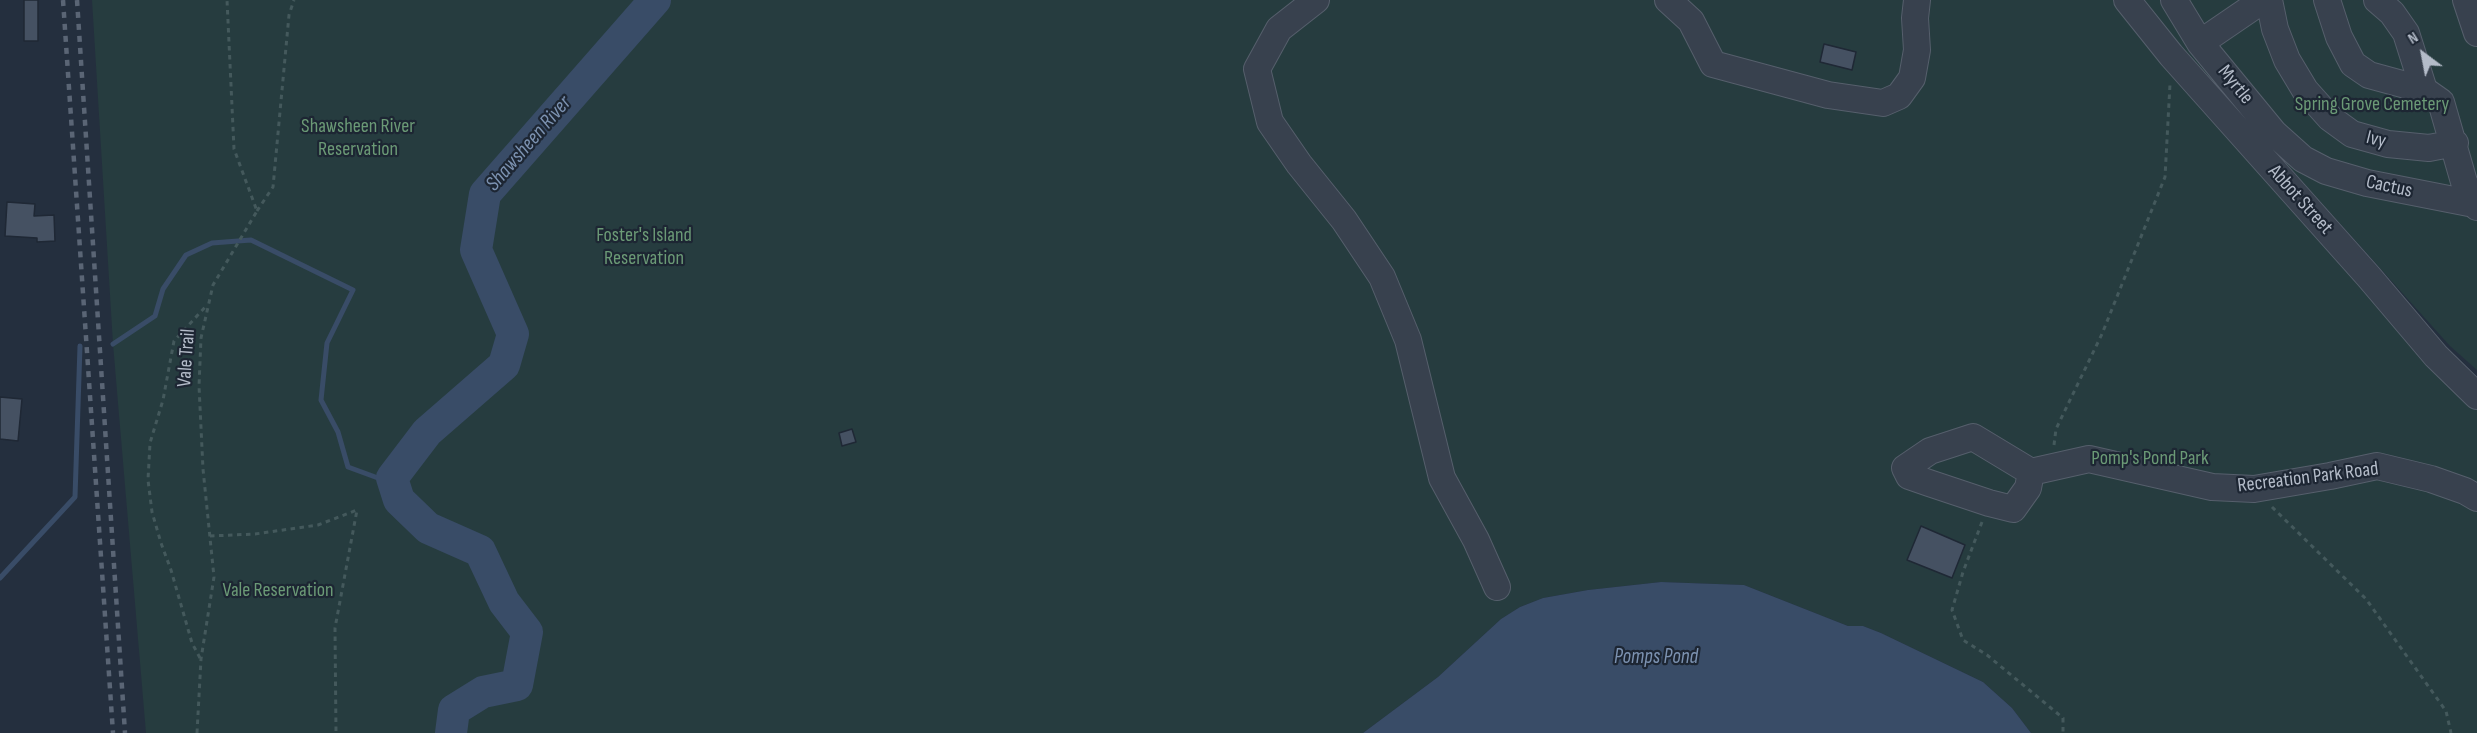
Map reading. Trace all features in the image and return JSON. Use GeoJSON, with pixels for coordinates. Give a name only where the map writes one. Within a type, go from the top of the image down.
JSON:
{"type":"FeatureCollection","features":[{"type":"Feature","properties":{"kind":"street"},"geometry":{"type":"LineString","coordinates":[[1316,0],[1279,29],[1257,69],[1270,122],[1299,164],[1344,220],[1382,277],[1408,340],[1442,478],[1476,540],[1497,587]]}},
{"type":"Feature","properties":{"kind":"street"},"geometry":{"type":"LineString","coordinates":[[1668,0],[1691,21],[1713,64],[1828,95],[1883,103],[1899,96],[1912,78],[1917,50],[1915,18],[1917,0]]}},
{"type":"Feature","properties":{"kind":"street","name":"Abbot Street"},"geometry":{"type":"LineString","coordinates":[[2127,0],[2171,56],[2369,277],[2436,356],[2477,396]]}},
{"type":"Feature","properties":{"kind":"street"},"geometry":{"type":"LineString","coordinates":[[2200,43],[2263,0]]}},
{"type":"Feature","properties":{"kind":"street","name":"Ivy"},"geometry":{"type":"LineString","coordinates":[[2269,0],[2275,29],[2287,60],[2305,90],[2330,118],[2352,134],[2388,144],[2429,148],[2455,143]]}},
{"type":"Feature","properties":{"kind":"street"},"geometry":{"type":"LineString","coordinates":[[2327,0],[2338,37],[2353,63],[2369,75],[2424,90],[2441,102],[2455,143],[2464,182],[2476,205]]}},
{"type":"Feature","properties":{"kind":"street"},"geometry":{"type":"LineString","coordinates":[[2377,0],[2392,13],[2406,33],[2424,90]]}},
{"type":"Feature","properties":{"kind":"street"},"geometry":{"type":"LineString","coordinates":[[2466,0],[2477,33]]}},
{"type":"Feature","properties":{"kind":"street"},"geometry":{"type":"LineString","coordinates":[[2145,24],[2177,1]]}},
{"type":"Feature","properties":{"kind":"street","name":"Myrtle"},"geometry":{"type":"LineString","coordinates":[[2177,1],[2200,43],[2274,133],[2302,159]]}},
{"type":"Feature","properties":{"kind":"street","name":"Cactus"},"geometry":{"type":"LineString","coordinates":[[2302,159],[2326,171],[2367,183],[2476,205]]}},
{"type":"Feature","properties":{"kind":"street"},"geometry":{"type":"LineString","coordinates":[[1973,437],[2041,470],[2013,509],[1909,476],[1905,468],[1930,451],[1973,437]]}},
{"type":"Feature","properties":{"kind":"street","name":"Recreation Park Road"},"geometry":{"type":"LineString","coordinates":[[2041,470],[2090,459],[2212,487],[2254,489],[2377,466],[2431,479],[2466,491],[2477,498]]}},
{"type":"Feature","properties":{"kind":"path"},"geometry":{"type":"LineString","coordinates":[[227,0],[234,149],[257,211]]}},
{"type":"Feature","properties":{"kind":"path","name":"Vale Trail"},"geometry":{"type":"LineString","coordinates":[[197,733],[201,659],[214,577],[203,469],[199,386],[201,338],[213,285],[273,188],[289,15],[294,0]]}},
{"type":"Feature","properties":{"kind":"path"},"geometry":{"type":"LineString","coordinates":[[2041,470],[2056,429],[2102,334],[2165,177],[2171,56]]}},
{"type":"Feature","properties":{"kind":"path"},"geometry":{"type":"LineString","coordinates":[[201,659],[192,643],[161,543],[148,480],[150,443],[163,400],[174,341],[199,316],[209,301]]}},
{"type":"Feature","properties":{"kind":"path"},"geometry":{"type":"LineString","coordinates":[[2254,489],[2366,599],[2446,711],[2451,733]]}},
{"type":"Feature","properties":{"kind":"path"},"geometry":{"type":"LineString","coordinates":[[1989,503],[1963,572],[1952,610],[1963,640],[1987,655],[2062,718],[2063,733]]}},
{"type":"Feature","properties":{"kind":"path"},"geometry":{"type":"LineString","coordinates":[[210,536],[255,534],[318,525],[357,510],[335,628],[336,733]]}},
{"type":"Feature","properties":{"kind":"green space"},"geometry":{"type":"Polygon","coordinates":[[[92,0],[2120,0],[2390,317],[2477,410],[2477,733],[2031,733],[2012,708],[1983,682],[1881,633],[1863,626],[1848,626],[1744,585],[1661,582],[1588,590],[1543,598],[1520,607],[1501,619],[1438,677],[1363,733],[146,733],[113,344],[92,0]]]}},
{"type":"Feature","properties":{"kind":"green space","name":"Spring Grove Cemetery"},"geometry":{"type":"Polygon","coordinates":[[[2139,0],[2477,0],[2477,370],[2450,346],[2139,0]]]}},
{"type":"Feature","properties":{"kind":"water","name":"Pomps Pond"},"geometry":{"type":"Polygon","coordinates":[[[1661,582],[1744,585],[1848,626],[1863,626],[1881,633],[1983,682],[2012,708],[2031,733],[1363,733],[1438,677],[1501,619],[1520,607],[1543,598],[1588,590],[1661,582]]]}},
{"type":"Feature","properties":{"kind":"building"},"geometry":{"type":"Polygon","coordinates":[[[24,0],[38,0],[38,41],[24,41],[24,0]]]}},
{"type":"Feature","properties":{"kind":"building"},"geometry":{"type":"Polygon","coordinates":[[[1824,44],[1856,52],[1852,70],[1820,62],[1824,44]]]}},
{"type":"Feature","properties":{"kind":"building"},"geometry":{"type":"Polygon","coordinates":[[[7,202],[35,204],[34,216],[54,215],[55,241],[37,242],[37,238],[5,236],[7,202]]]}},
{"type":"Feature","properties":{"kind":"building"},"geometry":{"type":"Polygon","coordinates":[[[0,397],[22,399],[18,441],[0,439],[0,397]]]}},
{"type":"Feature","properties":{"kind":"building"},"geometry":{"type":"Polygon","coordinates":[[[852,429],[856,442],[842,446],[839,433],[852,429]]]}},
{"type":"Feature","properties":{"kind":"building"},"geometry":{"type":"Polygon","coordinates":[[[1921,526],[1965,545],[1952,578],[1907,560],[1921,526]]]}},
{"type":"Feature","properties":{"kind":"waterway","name":"Shawsheen River"},"geometry":{"type":"LineString","coordinates":[[451,733],[454,710],[483,692],[517,685],[527,632],[504,602],[480,551],[428,528],[399,500],[392,478],[427,432],[504,365],[513,334],[476,250],[485,194],[655,0]]}},
{"type":"Feature","properties":{"kind":"waterway"},"geometry":{"type":"LineString","coordinates":[[113,344],[155,316],[163,289],[186,255],[212,243],[251,240],[353,290],[327,343],[321,400],[338,432],[348,467],[378,478],[392,478]]}},
{"type":"Feature","properties":{"kind":"waterway"},"geometry":{"type":"LineString","coordinates":[[0,578],[75,497],[80,346]]}},
{"type":"Feature","properties":{"kind":"railway"},"geometry":{"type":"LineString","coordinates":[[63,0],[113,733]]}},
{"type":"Feature","properties":{"kind":"railway"},"geometry":{"type":"LineString","coordinates":[[77,0],[125,733]]}},
{"type":"Feature","properties":{"kind":"park label","name":"Shawsheen River Reservation"},"geometry":{"type":"Point","coordinates":[358,138]}},
{"type":"Feature","properties":{"kind":"park label","name":"Foster's Island Reservation"},"geometry":{"type":"Point","coordinates":[644,248]}},
{"type":"Feature","properties":{"kind":"park label","name":"Pomp's Pond Park"},"geometry":{"type":"Point","coordinates":[2150,459]}},
{"type":"Feature","properties":{"kind":"park label","name":"Vale Reservation"},"geometry":{"type":"Point","coordinates":[278,591]}}]}
